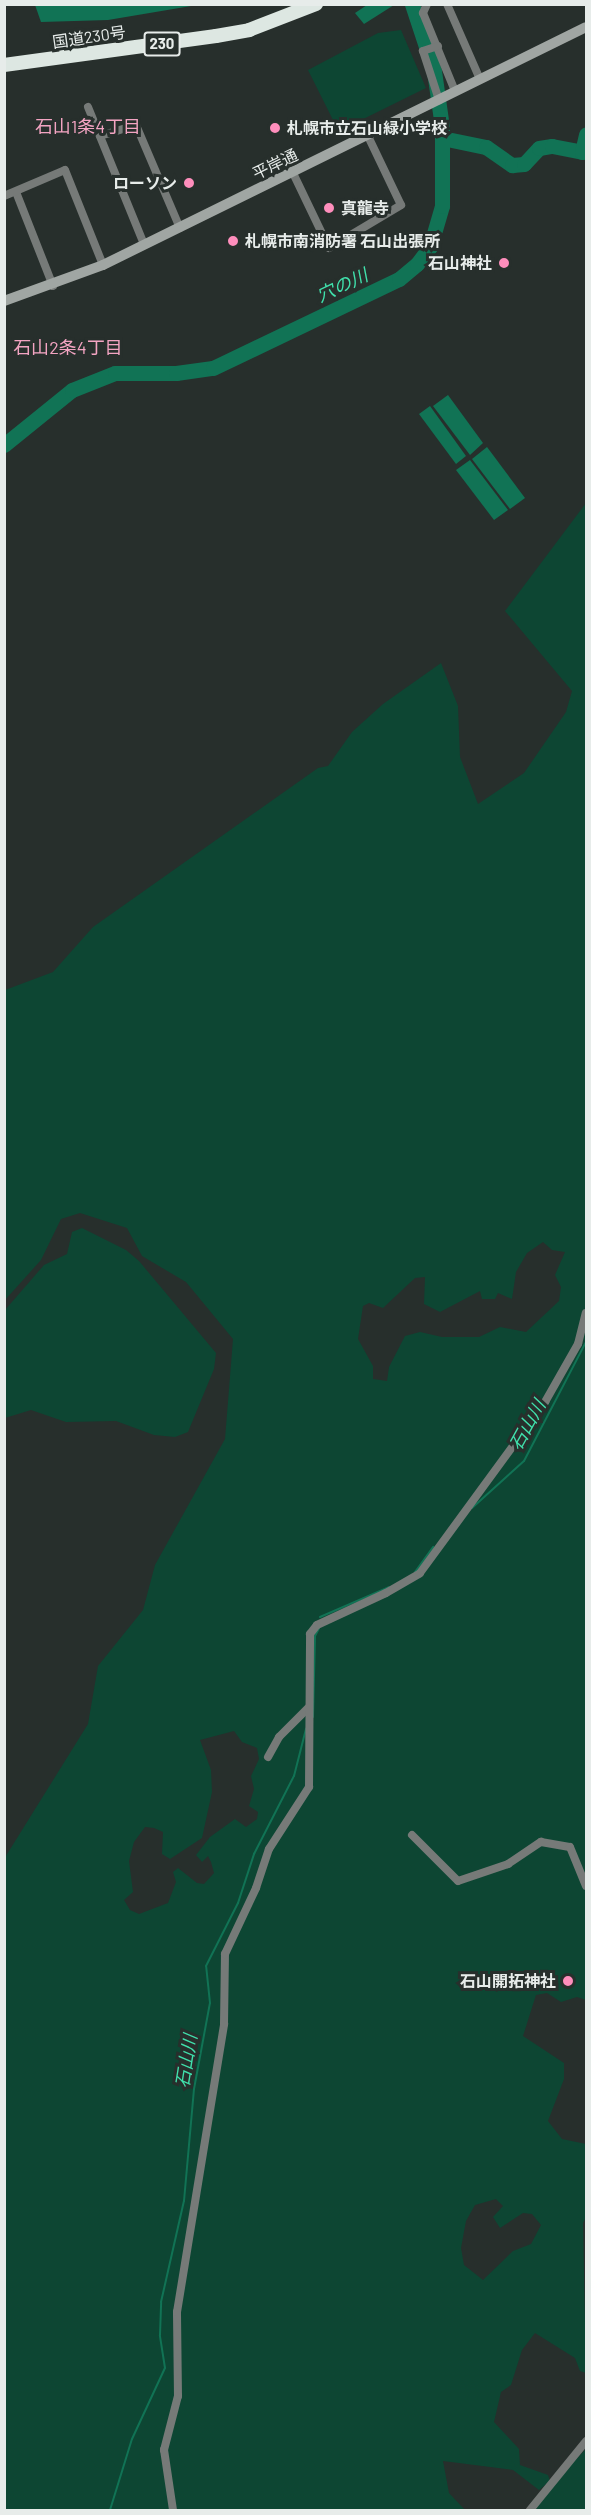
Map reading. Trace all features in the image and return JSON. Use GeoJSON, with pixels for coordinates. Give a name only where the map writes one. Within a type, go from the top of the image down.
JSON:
{"type":"FeatureCollection","features":[{"type":"Feature","properties":{"kind":"highway","name":"国道230号"},"geometry":{"type":"LineString","coordinates":[[4,65],[227,34],[316,4]]}},
{"type":"Feature","properties":{"kind":"street"},"geometry":{"type":"LineString","coordinates":[[427,4],[423,13],[438,46],[452,93]]}},
{"type":"Feature","properties":{"kind":"street"},"geometry":{"type":"LineString","coordinates":[[447,4],[480,79]]}},
{"type":"Feature","properties":{"kind":"street","name":"平岸通"},"geometry":{"type":"LineString","coordinates":[[4,301],[53,286],[103,265],[586,27]]}},
{"type":"Feature","properties":{"kind":"street"},"geometry":{"type":"LineString","coordinates":[[435,102],[423,51],[438,46]]}},
{"type":"Feature","properties":{"kind":"street"},"geometry":{"type":"LineString","coordinates":[[88,107],[144,244]]}},
{"type":"Feature","properties":{"kind":"street"},"geometry":{"type":"LineString","coordinates":[[100,136],[136,125],[180,228]]}},
{"type":"Feature","properties":{"kind":"street"},"geometry":{"type":"LineString","coordinates":[[293,172],[329,248],[401,205],[368,136]]}},
{"type":"Feature","properties":{"kind":"street"},"geometry":{"type":"LineString","coordinates":[[4,196],[65,170],[103,265]]}},
{"type":"Feature","properties":{"kind":"street"},"geometry":{"type":"LineString","coordinates":[[16,192],[53,286]]}},
{"type":"Feature","properties":{"kind":"street"},"geometry":{"type":"LineString","coordinates":[[172,2511],[164,2450],[178,2396],[177,2312],[224,2024],[225,1954],[256,1888],[269,1849],[309,1787],[310,1634],[317,1625],[386,1593],[420,1572],[545,1402],[578,1344],[586,1313]]}},
{"type":"Feature","properties":{"kind":"street"},"geometry":{"type":"LineString","coordinates":[[268,1757],[279,1737],[309,1712]]}},
{"type":"Feature","properties":{"kind":"street"},"geometry":{"type":"LineString","coordinates":[[412,1835],[458,1881],[508,1864],[541,1842],[570,1847],[586,1886]]}},
{"type":"Feature","properties":{"kind":"street"},"geometry":{"type":"LineString","coordinates":[[530,2511],[586,2441]]}},
{"type":"Feature","properties":{"kind":"shaded area"},"geometry":{"type":"Polygon","coordinates":[[[35,4],[197,5],[108,20],[41,22],[35,4]]]}},
{"type":"Feature","properties":{"kind":"shaded area"},"geometry":{"type":"Polygon","coordinates":[[[367,5],[394,5],[364,24],[355,13],[367,5]]]}},
{"type":"Feature","properties":{"kind":"shaded area"},"geometry":{"type":"Polygon","coordinates":[[[401,30],[426,88],[341,130],[337,128],[308,70],[378,33],[401,30]]]}},
{"type":"Feature","properties":{"kind":"shaded area"},"geometry":{"type":"Polygon","coordinates":[[[448,395],[483,443],[470,455],[433,406],[448,395]]]}},
{"type":"Feature","properties":{"kind":"shaded area"},"geometry":{"type":"Polygon","coordinates":[[[430,406],[466,456],[456,464],[419,414],[430,406]]]}},
{"type":"Feature","properties":{"kind":"shaded area"},"geometry":{"type":"Polygon","coordinates":[[[487,447],[525,498],[510,509],[472,459],[487,447]]]}},
{"type":"Feature","properties":{"kind":"shaded area"},"geometry":{"type":"Polygon","coordinates":[[[470,460],[508,510],[494,520],[456,470],[470,460]]]}},
{"type":"Feature","properties":{"kind":"shaded area"},"geometry":{"type":"Polygon","coordinates":[[[586,503],[586,2000],[577,1997],[561,2002],[547,1993],[536,1995],[523,2036],[564,2063],[564,2079],[548,2121],[562,2139],[586,2144],[586,2217],[583,2223],[586,2373],[580,2371],[575,2358],[535,2333],[522,2350],[511,2385],[501,2392],[494,2422],[519,2449],[520,2465],[548,2475],[550,2481],[539,2490],[513,2470],[443,2461],[449,2493],[465,2510],[5,2510],[4,1859],[88,1724],[98,1666],[143,1610],[155,1565],[225,1439],[233,1339],[186,1282],[142,1256],[127,1228],[80,1213],[61,1219],[41,1260],[5,1300],[5,990],[53,972],[93,927],[318,768],[328,766],[352,732],[383,704],[441,663],[458,706],[460,757],[478,804],[524,773],[566,712],[572,691],[505,611],[586,503]],[[543,1242],[527,1253],[516,1272],[512,1299],[498,1293],[495,1299],[482,1299],[480,1291],[440,1312],[424,1304],[425,1277],[415,1278],[383,1308],[369,1303],[363,1306],[358,1339],[373,1366],[373,1379],[387,1381],[389,1367],[405,1336],[420,1332],[442,1337],[479,1337],[500,1327],[526,1332],[559,1301],[561,1287],[555,1275],[565,1252],[552,1250],[543,1242]],[[234,1731],[200,1740],[211,1770],[212,1792],[202,1838],[170,1859],[162,1854],[163,1832],[145,1827],[134,1842],[129,1861],[133,1892],[124,1900],[130,1910],[139,1914],[168,1903],[176,1882],[173,1872],[178,1868],[197,1883],[204,1884],[214,1873],[211,1862],[208,1856],[202,1862],[196,1855],[210,1837],[235,1819],[246,1827],[257,1819],[258,1812],[249,1806],[254,1789],[251,1776],[259,1759],[257,1748],[242,1742],[234,1731]],[[496,2199],[475,2205],[466,2221],[461,2248],[464,2265],[483,2280],[513,2251],[531,2244],[541,2225],[532,2214],[523,2213],[500,2228],[493,2217],[503,2206],[496,2199]]]}},
{"type":"Feature","properties":{"kind":"shaded area"},"geometry":{"type":"Polygon","coordinates":[[[82,1228],[126,1250],[139,1261],[216,1353],[214,1369],[188,1432],[175,1437],[154,1435],[116,1421],[66,1422],[31,1410],[5,1418],[5,1310],[44,1265],[67,1254],[72,1232],[82,1228]]]}},
{"type":"Feature","properties":{"kind":"shaded area"},"geometry":{"type":"Polygon","coordinates":[[[586,2449],[586,2510],[526,2510],[586,2449]]]}},
{"type":"Feature","properties":{"kind":"waterway","name":"穴の川"},"geometry":{"type":"LineString","coordinates":[[4,445],[72,390],[115,373],[176,373],[213,368],[399,279],[417,264],[430,247],[442,206],[442,127],[434,71],[412,4]]}},
{"type":"Feature","properties":{"kind":"waterway","name":"穴の川"},"geometry":{"type":"LineString","coordinates":[[442,138],[486,147],[512,165],[524,164],[539,148],[552,146],[582,152],[586,134]]}},
{"type":"Feature","properties":{"kind":"waterway","name":"石山川"},"geometry":{"type":"LineString","coordinates":[[472,1508],[524,1461],[586,1342]]}},
{"type":"Feature","properties":{"kind":"waterway","name":"石山川"},"geometry":{"type":"LineString","coordinates":[[415,1572],[433,1547]]}},
{"type":"Feature","properties":{"kind":"waterway","name":"石山川"},"geometry":{"type":"LineString","coordinates":[[320,1617],[389,1587]]}},
{"type":"Feature","properties":{"kind":"waterway","name":"石山川"},"geometry":{"type":"LineString","coordinates":[[313,1717],[315,1636],[319,1628]]}},
{"type":"Feature","properties":{"kind":"waterway","name":"石山川"},"geometry":{"type":"LineString","coordinates":[[110,2510],[132,2439],[165,2368],[160,2335],[161,2302],[184,2201],[194,2089],[210,2003],[206,1966],[238,1903],[254,1854],[294,1776],[306,1729]]}},
{"type":"Feature","properties":{"kind":"place","name":"札幌市立石山緑小学校"},"geometry":{"type":"Point","coordinates":[275,128]}},
{"type":"Feature","properties":{"kind":"place","name":"ローソン"},"geometry":{"type":"Point","coordinates":[189,183]}},
{"type":"Feature","properties":{"kind":"place","name":"真龍寺"},"geometry":{"type":"Point","coordinates":[329,208]}},
{"type":"Feature","properties":{"kind":"place","name":"札幌市南消防署 石山出張所"},"geometry":{"type":"Point","coordinates":[233,241]}},
{"type":"Feature","properties":{"kind":"place","name":"石山神社"},"geometry":{"type":"Point","coordinates":[504,263]}},
{"type":"Feature","properties":{"kind":"place","name":"石山開拓神社"},"geometry":{"type":"Point","coordinates":[568,1981]}},
{"type":"Feature","properties":{"kind":"district","name":"石山1条4丁目"},"geometry":{"type":"Point","coordinates":[88,126]}},
{"type":"Feature","properties":{"kind":"district","name":"石山2条4丁目"},"geometry":{"type":"Point","coordinates":[68,347]}}]}
